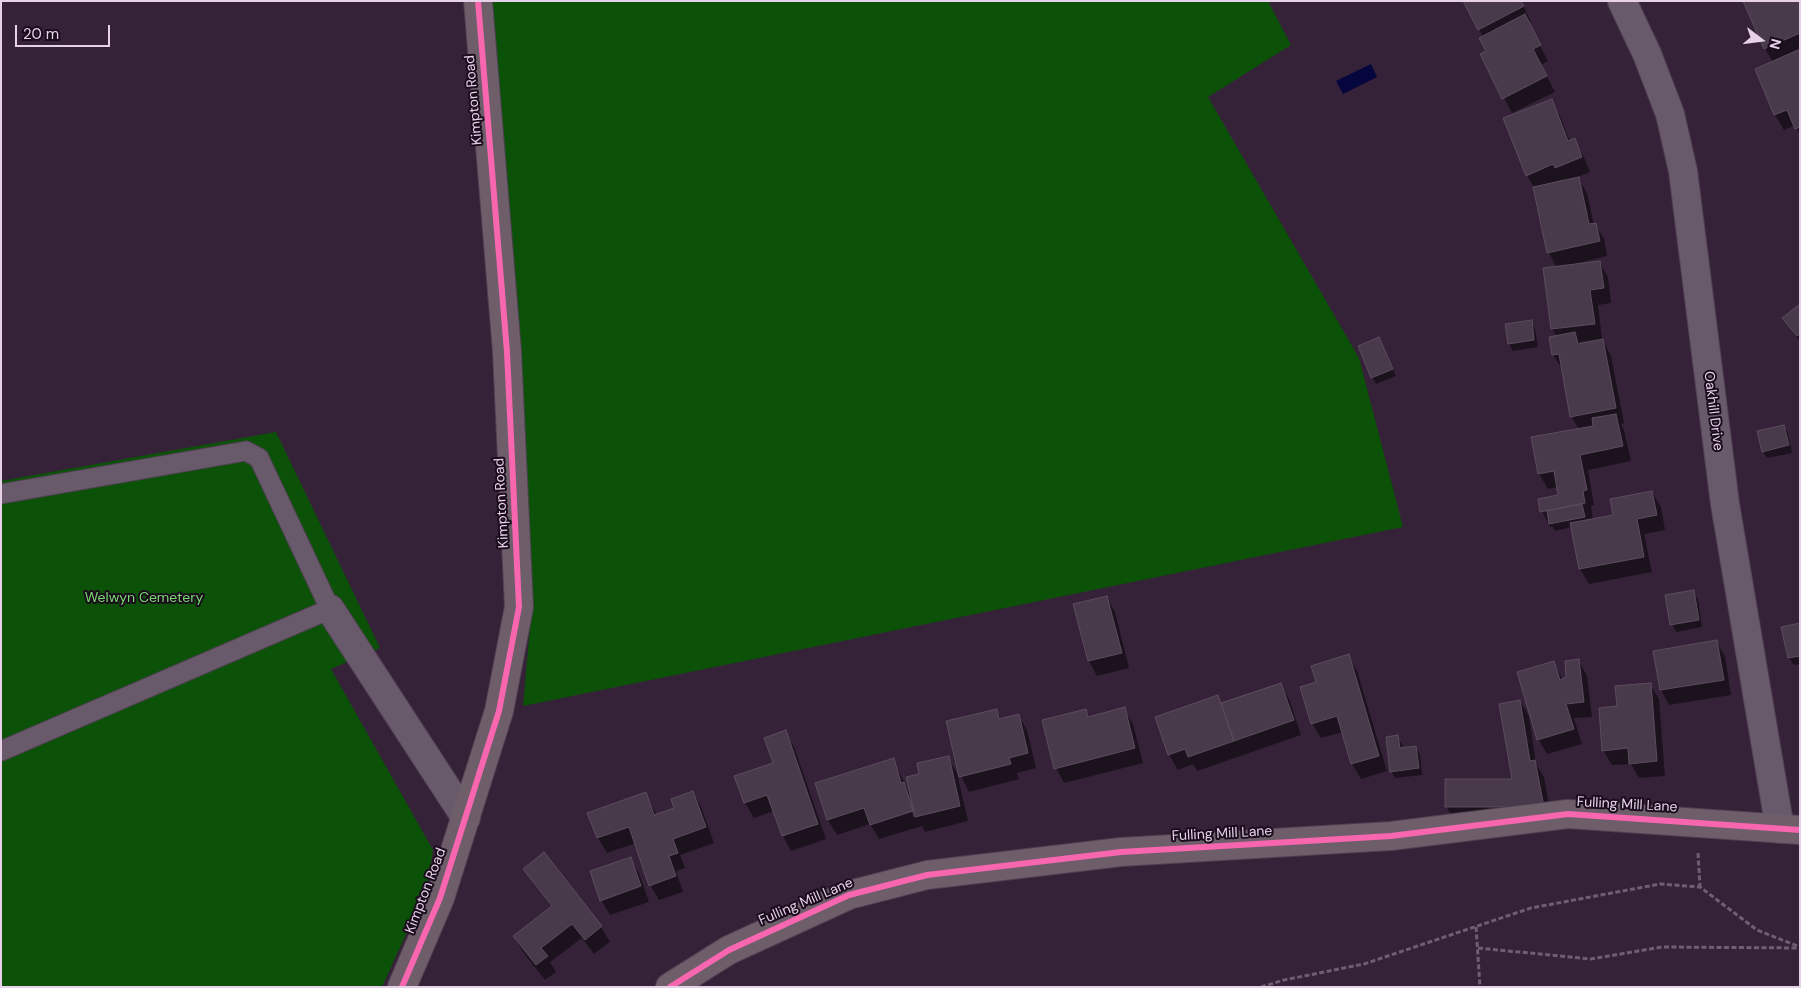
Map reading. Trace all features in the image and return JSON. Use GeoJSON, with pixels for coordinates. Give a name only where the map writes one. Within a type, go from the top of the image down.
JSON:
{"type":"FeatureCollection","features":[{"type":"Feature","properties":{"kind":"street","name":"Kimpton Road"},"geometry":{"type":"LineString","coordinates":[[402,987],[440,898],[500,711],[519,607],[507,352],[478,1]]}},
{"type":"Feature","properties":{"kind":"street","name":"Oakhill Drive"},"geometry":{"type":"LineString","coordinates":[[1622,1],[1647,54],[1670,114],[1682,171],[1725,504],[1790,829]]}},
{"type":"Feature","properties":{"kind":"street"},"geometry":{"type":"LineString","coordinates":[[330,609],[466,818]]}},
{"type":"Feature","properties":{"kind":"street","name":"Fulling Mill Lane"},"geometry":{"type":"LineString","coordinates":[[670,987],[729,950],[849,895],[927,875],[1121,852],[1391,836],[1568,814],[1790,829]]}},
{"type":"Feature","properties":{"kind":"lane"},"geometry":{"type":"LineString","coordinates":[[1,494],[246,451],[259,458],[330,609],[1,751]]}},
{"type":"Feature","properties":{"kind":"path"},"geometry":{"type":"LineString","coordinates":[[1261,987],[1284,980],[1364,964],[1532,908],[1660,884],[1700,887],[1757,930],[1800,947]]}},
{"type":"Feature","properties":{"kind":"path"},"geometry":{"type":"LineString","coordinates":[[1476,926],[1480,987]]}},
{"type":"Feature","properties":{"kind":"path"},"geometry":{"type":"LineString","coordinates":[[1478,948],[1591,959],[1662,947],[1800,947]]}},
{"type":"Feature","properties":{"kind":"green space"},"geometry":{"type":"Polygon","coordinates":[[[486,1],[1268,1],[1291,45],[1208,97],[1359,358],[1403,527],[523,706],[531,616],[486,1]]]}},
{"type":"Feature","properties":{"kind":"green space","name":"Welwyn Cemetery"},"geometry":{"type":"Polygon","coordinates":[[[276,432],[380,648],[331,669],[433,850],[427,888],[382,987],[1,987],[1,481],[276,432]]]}},
{"type":"Feature","properties":{"kind":"shaded area"},"geometry":{"type":"Polygon","coordinates":[[[1371,64],[1377,77],[1343,94],[1336,81],[1371,64]]]}},
{"type":"Feature","properties":{"kind":"building"},"geometry":{"type":"Polygon","coordinates":[[[1463,1],[1521,1],[1524,6],[1478,30],[1463,1]]]}},
{"type":"Feature","properties":{"kind":"building"},"geometry":{"type":"Polygon","coordinates":[[[1743,1],[1800,1],[1800,33],[1764,49],[1743,1]]]}},
{"type":"Feature","properties":{"kind":"building"},"geometry":{"type":"Polygon","coordinates":[[[1525,14],[1541,45],[1533,49],[1547,76],[1502,99],[1480,54],[1486,51],[1479,38],[1525,14]]]}},
{"type":"Feature","properties":{"kind":"building"},"geometry":{"type":"Polygon","coordinates":[[[1798,50],[1800,53],[1800,127],[1795,129],[1787,110],[1774,115],[1755,69],[1798,50]]]}},
{"type":"Feature","properties":{"kind":"building"},"geometry":{"type":"Polygon","coordinates":[[[1552,99],[1568,141],[1575,138],[1582,157],[1555,168],[1553,164],[1526,176],[1503,118],[1552,99]]]}},
{"type":"Feature","properties":{"kind":"building"},"geometry":{"type":"Polygon","coordinates":[[[1579,177],[1589,224],[1596,223],[1600,241],[1547,253],[1533,187],[1579,177]]]}},
{"type":"Feature","properties":{"kind":"building"},"geometry":{"type":"Polygon","coordinates":[[[1600,261],[1604,288],[1590,290],[1595,324],[1551,329],[1543,268],[1600,261]]]}},
{"type":"Feature","properties":{"kind":"building"},"geometry":{"type":"Polygon","coordinates":[[[1800,304],[1800,334],[1797,336],[1782,318],[1800,304]]]}},
{"type":"Feature","properties":{"kind":"building"},"geometry":{"type":"Polygon","coordinates":[[[1532,320],[1534,340],[1508,344],[1505,324],[1532,320]]]}},
{"type":"Feature","properties":{"kind":"building"},"geometry":{"type":"Polygon","coordinates":[[[1575,332],[1578,344],[1603,339],[1616,408],[1570,417],[1559,354],[1552,355],[1549,337],[1575,332]]]}},
{"type":"Feature","properties":{"kind":"building"},"geometry":{"type":"Polygon","coordinates":[[[1379,337],[1393,369],[1371,378],[1358,346],[1379,337]]]}},
{"type":"Feature","properties":{"kind":"building"},"geometry":{"type":"Polygon","coordinates":[[[1616,414],[1623,446],[1580,455],[1587,490],[1583,491],[1585,503],[1540,512],[1538,499],[1558,495],[1554,471],[1538,474],[1531,437],[1593,426],[1592,418],[1616,414]]]}},
{"type":"Feature","properties":{"kind":"building"},"geometry":{"type":"Polygon","coordinates":[[[1784,425],[1789,445],[1762,452],[1757,431],[1784,425]]]}},
{"type":"Feature","properties":{"kind":"building"},"geometry":{"type":"Polygon","coordinates":[[[1652,491],[1657,515],[1637,519],[1644,557],[1579,569],[1570,523],[1613,515],[1610,499],[1652,491]]]}},
{"type":"Feature","properties":{"kind":"building"},"geometry":{"type":"Polygon","coordinates":[[[1582,504],[1585,517],[1549,524],[1547,511],[1582,504]]]}},
{"type":"Feature","properties":{"kind":"building"},"geometry":{"type":"Polygon","coordinates":[[[1694,590],[1699,620],[1670,625],[1665,595],[1694,590]]]}},
{"type":"Feature","properties":{"kind":"building"},"geometry":{"type":"Polygon","coordinates":[[[1107,596],[1122,653],[1088,661],[1073,604],[1107,596]]]}},
{"type":"Feature","properties":{"kind":"building"},"geometry":{"type":"Polygon","coordinates":[[[1800,623],[1800,656],[1788,658],[1781,627],[1800,623]]]}},
{"type":"Feature","properties":{"kind":"building"},"geometry":{"type":"Polygon","coordinates":[[[1717,640],[1724,680],[1660,690],[1653,651],[1717,640]]]}},
{"type":"Feature","properties":{"kind":"building"},"geometry":{"type":"Polygon","coordinates":[[[1349,654],[1379,756],[1351,764],[1337,716],[1311,724],[1300,687],[1316,682],[1311,666],[1349,654]]]}},
{"type":"Feature","properties":{"kind":"building"},"geometry":{"type":"Polygon","coordinates":[[[1579,659],[1584,702],[1566,704],[1574,729],[1537,740],[1517,672],[1554,661],[1560,680],[1566,677],[1565,661],[1579,659]]]}},
{"type":"Feature","properties":{"kind":"building"},"geometry":{"type":"Polygon","coordinates":[[[1281,683],[1294,720],[1234,741],[1221,703],[1281,683]]]}},
{"type":"Feature","properties":{"kind":"building"},"geometry":{"type":"Polygon","coordinates":[[[1651,683],[1657,761],[1629,764],[1628,748],[1602,751],[1599,708],[1617,706],[1615,686],[1651,683]]]}},
{"type":"Feature","properties":{"kind":"building"},"geometry":{"type":"Polygon","coordinates":[[[1218,695],[1234,741],[1188,757],[1185,749],[1168,755],[1155,717],[1218,695]]]}},
{"type":"Feature","properties":{"kind":"building"},"geometry":{"type":"Polygon","coordinates":[[[1520,700],[1530,761],[1535,760],[1544,807],[1445,807],[1445,779],[1512,779],[1499,704],[1520,700]]]}},
{"type":"Feature","properties":{"kind":"building"},"geometry":{"type":"Polygon","coordinates":[[[1125,707],[1135,748],[1054,769],[1042,720],[1086,709],[1088,717],[1125,707]]]}},
{"type":"Feature","properties":{"kind":"building"},"geometry":{"type":"Polygon","coordinates":[[[997,709],[999,719],[1019,714],[1028,753],[1009,758],[1011,764],[959,777],[946,721],[997,709]]]}},
{"type":"Feature","properties":{"kind":"building"},"geometry":{"type":"Polygon","coordinates":[[[786,730],[818,824],[782,836],[767,795],[744,803],[734,776],[773,763],[764,738],[786,730]]]}},
{"type":"Feature","properties":{"kind":"building"},"geometry":{"type":"Polygon","coordinates":[[[1398,735],[1400,748],[1416,746],[1419,768],[1390,772],[1386,737],[1398,735]]]}},
{"type":"Feature","properties":{"kind":"building"},"geometry":{"type":"Polygon","coordinates":[[[949,756],[960,806],[915,817],[906,777],[919,774],[917,763],[949,756]]]}},
{"type":"Feature","properties":{"kind":"building"},"geometry":{"type":"Polygon","coordinates":[[[894,758],[901,783],[904,782],[913,811],[870,825],[864,808],[827,820],[815,783],[894,758]]]}},
{"type":"Feature","properties":{"kind":"building"},"geometry":{"type":"Polygon","coordinates":[[[693,791],[706,827],[673,839],[678,853],[669,856],[676,876],[649,886],[629,827],[597,838],[587,813],[646,792],[654,815],[674,808],[671,799],[693,791]]]}},
{"type":"Feature","properties":{"kind":"building"},"geometry":{"type":"Polygon","coordinates":[[[544,852],[602,926],[585,940],[572,924],[541,948],[548,956],[536,965],[513,936],[552,906],[523,869],[544,852]]]}},
{"type":"Feature","properties":{"kind":"building"},"geometry":{"type":"Polygon","coordinates":[[[631,857],[641,886],[600,901],[590,871],[631,857]]]}},
{"type":"Feature","properties":{"kind":"cycle path"},"geometry":{"type":"LineString","coordinates":[[402,987],[440,898],[499,711],[519,607],[507,352],[478,1]]}},
{"type":"Feature","properties":{"kind":"cycle path"},"geometry":{"type":"LineString","coordinates":[[670,987],[729,950],[849,895],[927,875],[1121,852],[1391,836],[1568,814],[1800,830]]}}]}
